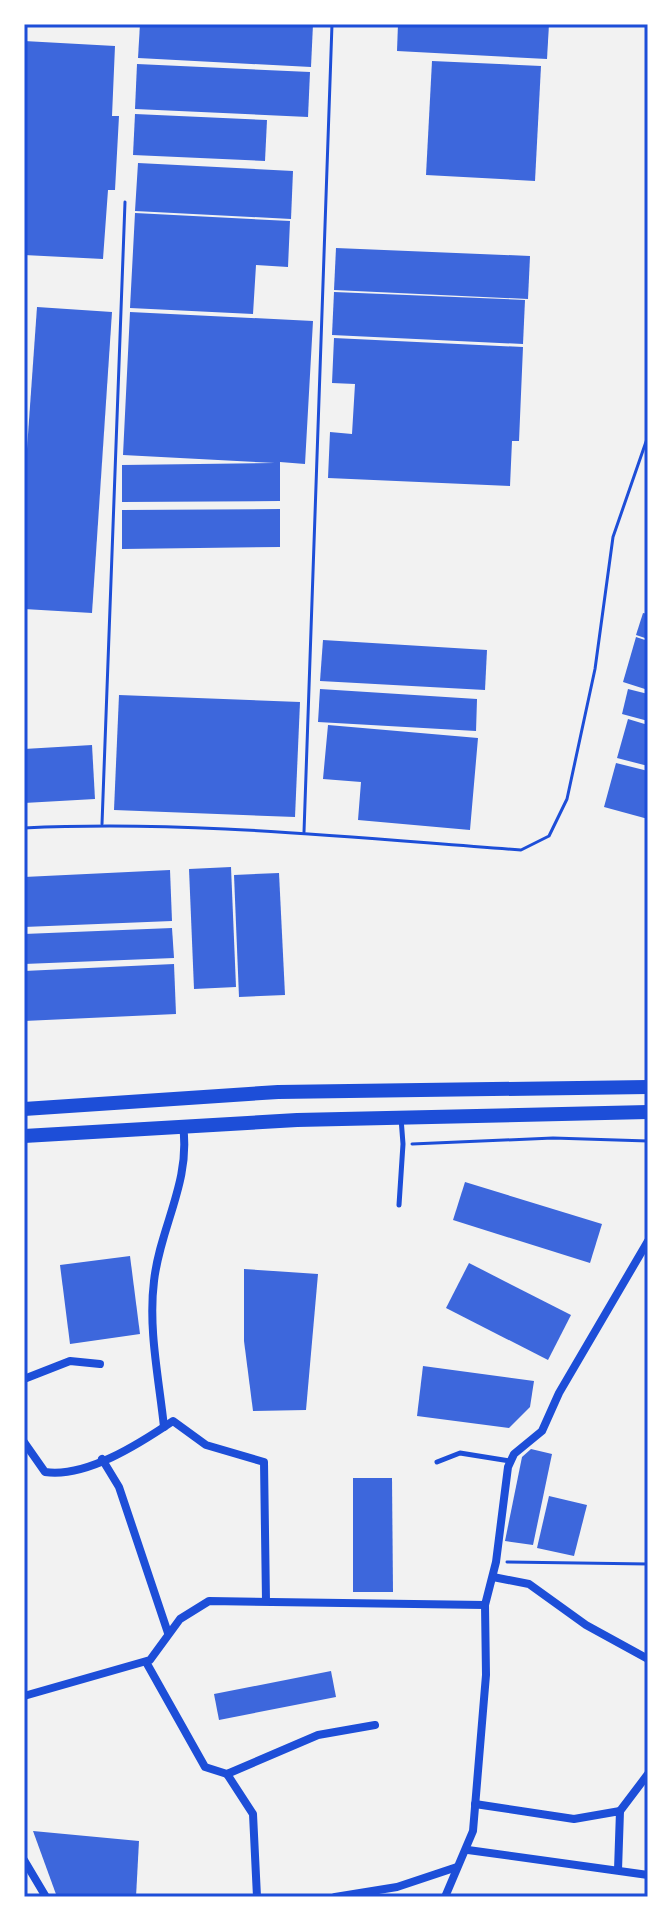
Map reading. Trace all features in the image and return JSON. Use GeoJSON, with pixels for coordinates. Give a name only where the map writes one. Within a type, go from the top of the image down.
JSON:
{"type":"FeatureCollection","features":[{"type":"Feature","properties":{"kind":"main road"},"geometry":{"type":"LineString","coordinates":[[24,1109],[278,1092],[648,1087]]}},
{"type":"Feature","properties":{"kind":"main road"},"geometry":{"type":"LineString","coordinates":[[24,1136],[401,1117],[648,1112]]}},
{"type":"Feature","properties":{"kind":"street"},"geometry":{"type":"LineString","coordinates":[[164,1427],[151,1310],[154,1277],[187,1154],[183,1126]]}},
{"type":"Feature","properties":{"kind":"street"},"geometry":{"type":"LineString","coordinates":[[445,1897],[457,1867],[468,1850],[475,1804],[486,1675],[485,1605],[496,1562],[511,1461],[514,1454],[542,1431],[559,1393],[648,1241]]}},
{"type":"Feature","properties":{"kind":"street"},"geometry":{"type":"LineString","coordinates":[[24,1379],[70,1361],[100,1364]]}},
{"type":"Feature","properties":{"kind":"street"},"geometry":{"type":"LineString","coordinates":[[24,1442],[45,1472],[67,1475],[135,1446],[173,1421],[206,1445],[264,1462],[266,1601]]}},
{"type":"Feature","properties":{"kind":"street"},"geometry":{"type":"LineString","coordinates":[[102,1459],[119,1487],[168,1633]]}},
{"type":"Feature","properties":{"kind":"street"},"geometry":{"type":"LineString","coordinates":[[493,1577],[529,1584],[586,1625],[648,1659]]}},
{"type":"Feature","properties":{"kind":"street"},"geometry":{"type":"LineString","coordinates":[[24,1696],[146,1662],[180,1619],[209,1601],[485,1605]]}},
{"type":"Feature","properties":{"kind":"street"},"geometry":{"type":"LineString","coordinates":[[146,1662],[205,1767],[227,1774],[253,1814],[257,1897]]}},
{"type":"Feature","properties":{"kind":"street"},"geometry":{"type":"LineString","coordinates":[[227,1774],[318,1735],[375,1725]]}},
{"type":"Feature","properties":{"kind":"street"},"geometry":{"type":"LineString","coordinates":[[618,1870],[620,1811],[648,1774]]}},
{"type":"Feature","properties":{"kind":"street"},"geometry":{"type":"LineString","coordinates":[[475,1804],[574,1819],[620,1811]]}},
{"type":"Feature","properties":{"kind":"street"},"geometry":{"type":"LineString","coordinates":[[468,1850],[648,1875]]}},
{"type":"Feature","properties":{"kind":"street"},"geometry":{"type":"LineString","coordinates":[[24,1860],[46,1897]]}},
{"type":"Feature","properties":{"kind":"street"},"geometry":{"type":"LineString","coordinates":[[335,1897],[397,1887],[457,1867]]}},
{"type":"Feature","properties":{"kind":"lane"},"geometry":{"type":"LineString","coordinates":[[399,1205],[403,1144],[401,1117]]}},
{"type":"Feature","properties":{"kind":"lane"},"geometry":{"type":"LineString","coordinates":[[437,1462],[460,1453],[511,1461]]}},
{"type":"Feature","properties":{"kind":"path"},"geometry":{"type":"LineString","coordinates":[[304,833],[332,24]]}},
{"type":"Feature","properties":{"kind":"path"},"geometry":{"type":"LineString","coordinates":[[102,824],[125,202]]}},
{"type":"Feature","properties":{"kind":"path"},"geometry":{"type":"LineString","coordinates":[[24,828],[102,824],[304,833],[521,850],[549,836],[567,799],[595,669],[613,537],[648,436]]}},
{"type":"Feature","properties":{"kind":"path"},"geometry":{"type":"LineString","coordinates":[[403,1144],[553,1138],[648,1141]]}},
{"type":"Feature","properties":{"kind":"path"},"geometry":{"type":"LineString","coordinates":[[496,1562],[648,1564]]}},
{"type":"Feature","properties":{"kind":"building"},"geometry":{"type":"Polygon","coordinates":[[[140,24],[313,24],[311,67],[138,58],[140,24]]]}},
{"type":"Feature","properties":{"kind":"building"},"geometry":{"type":"Polygon","coordinates":[[[398,24],[549,24],[547,59],[397,51],[398,24]]]}},
{"type":"Feature","properties":{"kind":"building"},"geometry":{"type":"Polygon","coordinates":[[[24,41],[115,46],[112,116],[119,116],[115,190],[108,190],[103,259],[24,255],[24,41]]]}},
{"type":"Feature","properties":{"kind":"building"},"geometry":{"type":"Polygon","coordinates":[[[432,61],[541,66],[535,181],[426,175],[432,61]]]}},
{"type":"Feature","properties":{"kind":"building"},"geometry":{"type":"Polygon","coordinates":[[[137,64],[310,72],[308,117],[135,109],[137,64]]]}},
{"type":"Feature","properties":{"kind":"building"},"geometry":{"type":"Polygon","coordinates":[[[135,114],[267,120],[265,161],[133,155],[135,114]]]}},
{"type":"Feature","properties":{"kind":"building"},"geometry":{"type":"Polygon","coordinates":[[[138,163],[293,171],[291,219],[135,211],[138,163]]]}},
{"type":"Feature","properties":{"kind":"building"},"geometry":{"type":"Polygon","coordinates":[[[135,213],[290,221],[288,267],[256,265],[253,314],[130,308],[135,213]]]}},
{"type":"Feature","properties":{"kind":"building"},"geometry":{"type":"Polygon","coordinates":[[[336,248],[530,256],[528,299],[334,290],[336,248]]]}},
{"type":"Feature","properties":{"kind":"building"},"geometry":{"type":"Polygon","coordinates":[[[334,292],[525,300],[523,344],[332,335],[334,292]]]}},
{"type":"Feature","properties":{"kind":"building"},"geometry":{"type":"Polygon","coordinates":[[[37,307],[112,312],[92,613],[24,609],[24,491],[37,307]]]}},
{"type":"Feature","properties":{"kind":"building"},"geometry":{"type":"Polygon","coordinates":[[[130,312],[313,321],[305,464],[280,462],[280,501],[122,502],[122,465],[275,463],[123,455],[130,312]]]}},
{"type":"Feature","properties":{"kind":"building"},"geometry":{"type":"Polygon","coordinates":[[[334,338],[523,347],[519,441],[512,441],[510,486],[328,478],[330,432],[352,434],[355,384],[332,383],[334,338]]]}},
{"type":"Feature","properties":{"kind":"building"},"geometry":{"type":"Polygon","coordinates":[[[280,509],[280,547],[122,549],[122,510],[280,509]]]}},
{"type":"Feature","properties":{"kind":"building"},"geometry":{"type":"Polygon","coordinates":[[[643,613],[648,614],[648,639],[636,635],[643,613]]]}},
{"type":"Feature","properties":{"kind":"building"},"geometry":{"type":"Polygon","coordinates":[[[636,637],[648,641],[648,690],[623,682],[636,637]]]}},
{"type":"Feature","properties":{"kind":"building"},"geometry":{"type":"Polygon","coordinates":[[[323,640],[487,650],[485,690],[320,681],[323,640]]]}},
{"type":"Feature","properties":{"kind":"building"},"geometry":{"type":"Polygon","coordinates":[[[320,689],[477,699],[476,731],[318,722],[320,689]]]}},
{"type":"Feature","properties":{"kind":"building"},"geometry":{"type":"Polygon","coordinates":[[[628,689],[648,694],[648,721],[622,714],[628,689]]]}},
{"type":"Feature","properties":{"kind":"building"},"geometry":{"type":"Polygon","coordinates":[[[119,695],[300,702],[295,817],[114,810],[119,695]]]}},
{"type":"Feature","properties":{"kind":"building"},"geometry":{"type":"Polygon","coordinates":[[[628,719],[648,725],[648,766],[617,758],[628,719]]]}},
{"type":"Feature","properties":{"kind":"building"},"geometry":{"type":"Polygon","coordinates":[[[328,725],[478,738],[470,830],[358,820],[361,782],[323,779],[328,725]]]}},
{"type":"Feature","properties":{"kind":"building"},"geometry":{"type":"Polygon","coordinates":[[[92,745],[95,799],[24,803],[24,749],[92,745]]]}},
{"type":"Feature","properties":{"kind":"building"},"geometry":{"type":"Polygon","coordinates":[[[616,763],[648,771],[648,819],[604,807],[616,763]]]}},
{"type":"Feature","properties":{"kind":"building"},"geometry":{"type":"Polygon","coordinates":[[[231,867],[236,987],[194,989],[189,869],[231,867]]]}},
{"type":"Feature","properties":{"kind":"building"},"geometry":{"type":"Polygon","coordinates":[[[170,870],[172,921],[24,927],[24,877],[170,870]]]}},
{"type":"Feature","properties":{"kind":"building"},"geometry":{"type":"Polygon","coordinates":[[[279,873],[285,995],[239,997],[234,875],[279,873]]]}},
{"type":"Feature","properties":{"kind":"building"},"geometry":{"type":"Polygon","coordinates":[[[172,928],[174,958],[24,964],[24,934],[172,928]]]}},
{"type":"Feature","properties":{"kind":"building"},"geometry":{"type":"Polygon","coordinates":[[[174,964],[176,1014],[24,1021],[24,971],[174,964]]]}},
{"type":"Feature","properties":{"kind":"building"},"geometry":{"type":"Polygon","coordinates":[[[465,1182],[602,1224],[590,1263],[453,1220],[465,1182]]]}},
{"type":"Feature","properties":{"kind":"building"},"geometry":{"type":"Polygon","coordinates":[[[130,1256],[140,1334],[70,1344],[60,1265],[130,1256]]]}},
{"type":"Feature","properties":{"kind":"building"},"geometry":{"type":"Polygon","coordinates":[[[469,1263],[571,1315],[548,1360],[446,1308],[469,1263]]]}},
{"type":"Feature","properties":{"kind":"building"},"geometry":{"type":"Polygon","coordinates":[[[244,1269],[318,1274],[306,1410],[253,1411],[244,1341],[244,1269]]]}},
{"type":"Feature","properties":{"kind":"building"},"geometry":{"type":"Polygon","coordinates":[[[423,1366],[534,1381],[530,1407],[509,1428],[417,1416],[423,1366]]]}},
{"type":"Feature","properties":{"kind":"building"},"geometry":{"type":"Polygon","coordinates":[[[531,1449],[552,1454],[533,1545],[505,1541],[522,1457],[531,1449]]]}},
{"type":"Feature","properties":{"kind":"building"},"geometry":{"type":"Polygon","coordinates":[[[353,1478],[392,1478],[393,1592],[353,1592],[353,1478]]]}},
{"type":"Feature","properties":{"kind":"building"},"geometry":{"type":"Polygon","coordinates":[[[549,1496],[587,1505],[574,1556],[537,1548],[549,1496]]]}},
{"type":"Feature","properties":{"kind":"building"},"geometry":{"type":"Polygon","coordinates":[[[331,1671],[336,1697],[219,1720],[214,1694],[331,1671]]]}},
{"type":"Feature","properties":{"kind":"building"},"geometry":{"type":"Polygon","coordinates":[[[33,1831],[139,1841],[136,1897],[57,1897],[33,1831]]]}}]}
